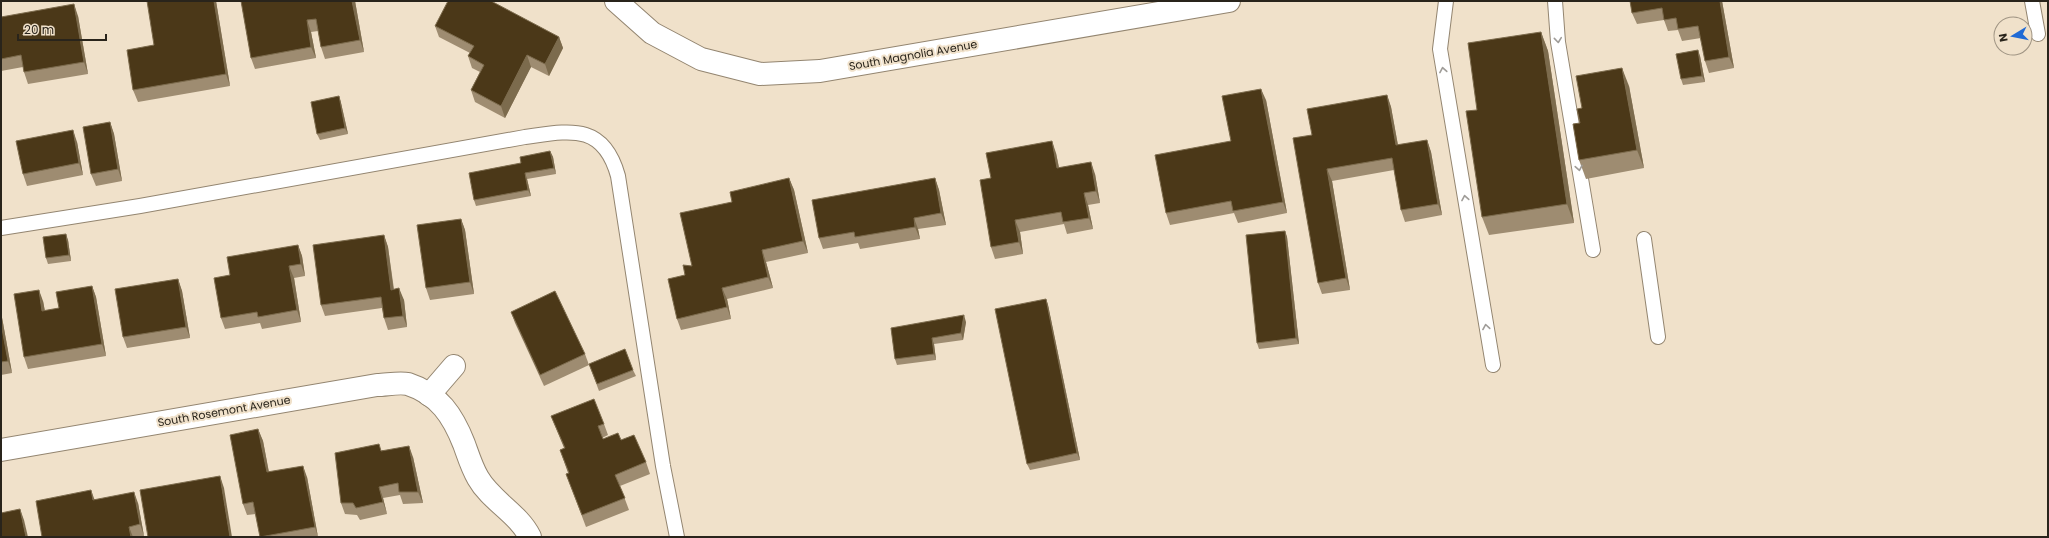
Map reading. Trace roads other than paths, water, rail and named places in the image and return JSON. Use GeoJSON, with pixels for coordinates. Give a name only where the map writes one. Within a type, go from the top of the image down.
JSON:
{"type":"FeatureCollection","features":[{"type":"Feature","properties":{"kind":"street","name":"South Magnolia Avenue"},"geometry":{"type":"LineString","coordinates":[[616,1],[652,33],[701,59],[760,74],[820,71],[1177,5],[1229,1]]}},
{"type":"Feature","properties":{"kind":"street"},"geometry":{"type":"LineString","coordinates":[[454,366],[436,400],[449,412],[457,426],[477,478],[492,496],[525,526],[530,537]]}},
{"type":"Feature","properties":{"kind":"street","name":"South Rosemont Avenue"},"geometry":{"type":"LineString","coordinates":[[1,450],[377,385],[406,384],[436,400]]}},
{"type":"Feature","properties":{"kind":"lane"},"geometry":{"type":"LineString","coordinates":[[1446,1],[1440,49],[1493,365]]}},
{"type":"Feature","properties":{"kind":"lane"},"geometry":{"type":"LineString","coordinates":[[1554,1],[1558,42],[1593,250]]}},
{"type":"Feature","properties":{"kind":"lane"},"geometry":{"type":"LineString","coordinates":[[2032,1],[2038,34]]}},
{"type":"Feature","properties":{"kind":"lane"},"geometry":{"type":"LineString","coordinates":[[1,228],[140,206],[525,137],[576,132],[591,135],[603,146],[614,160],[618,176],[662,458],[677,537]]}},
{"type":"Feature","properties":{"kind":"lane"},"geometry":{"type":"LineString","coordinates":[[1644,239],[1658,337]]}}]}
